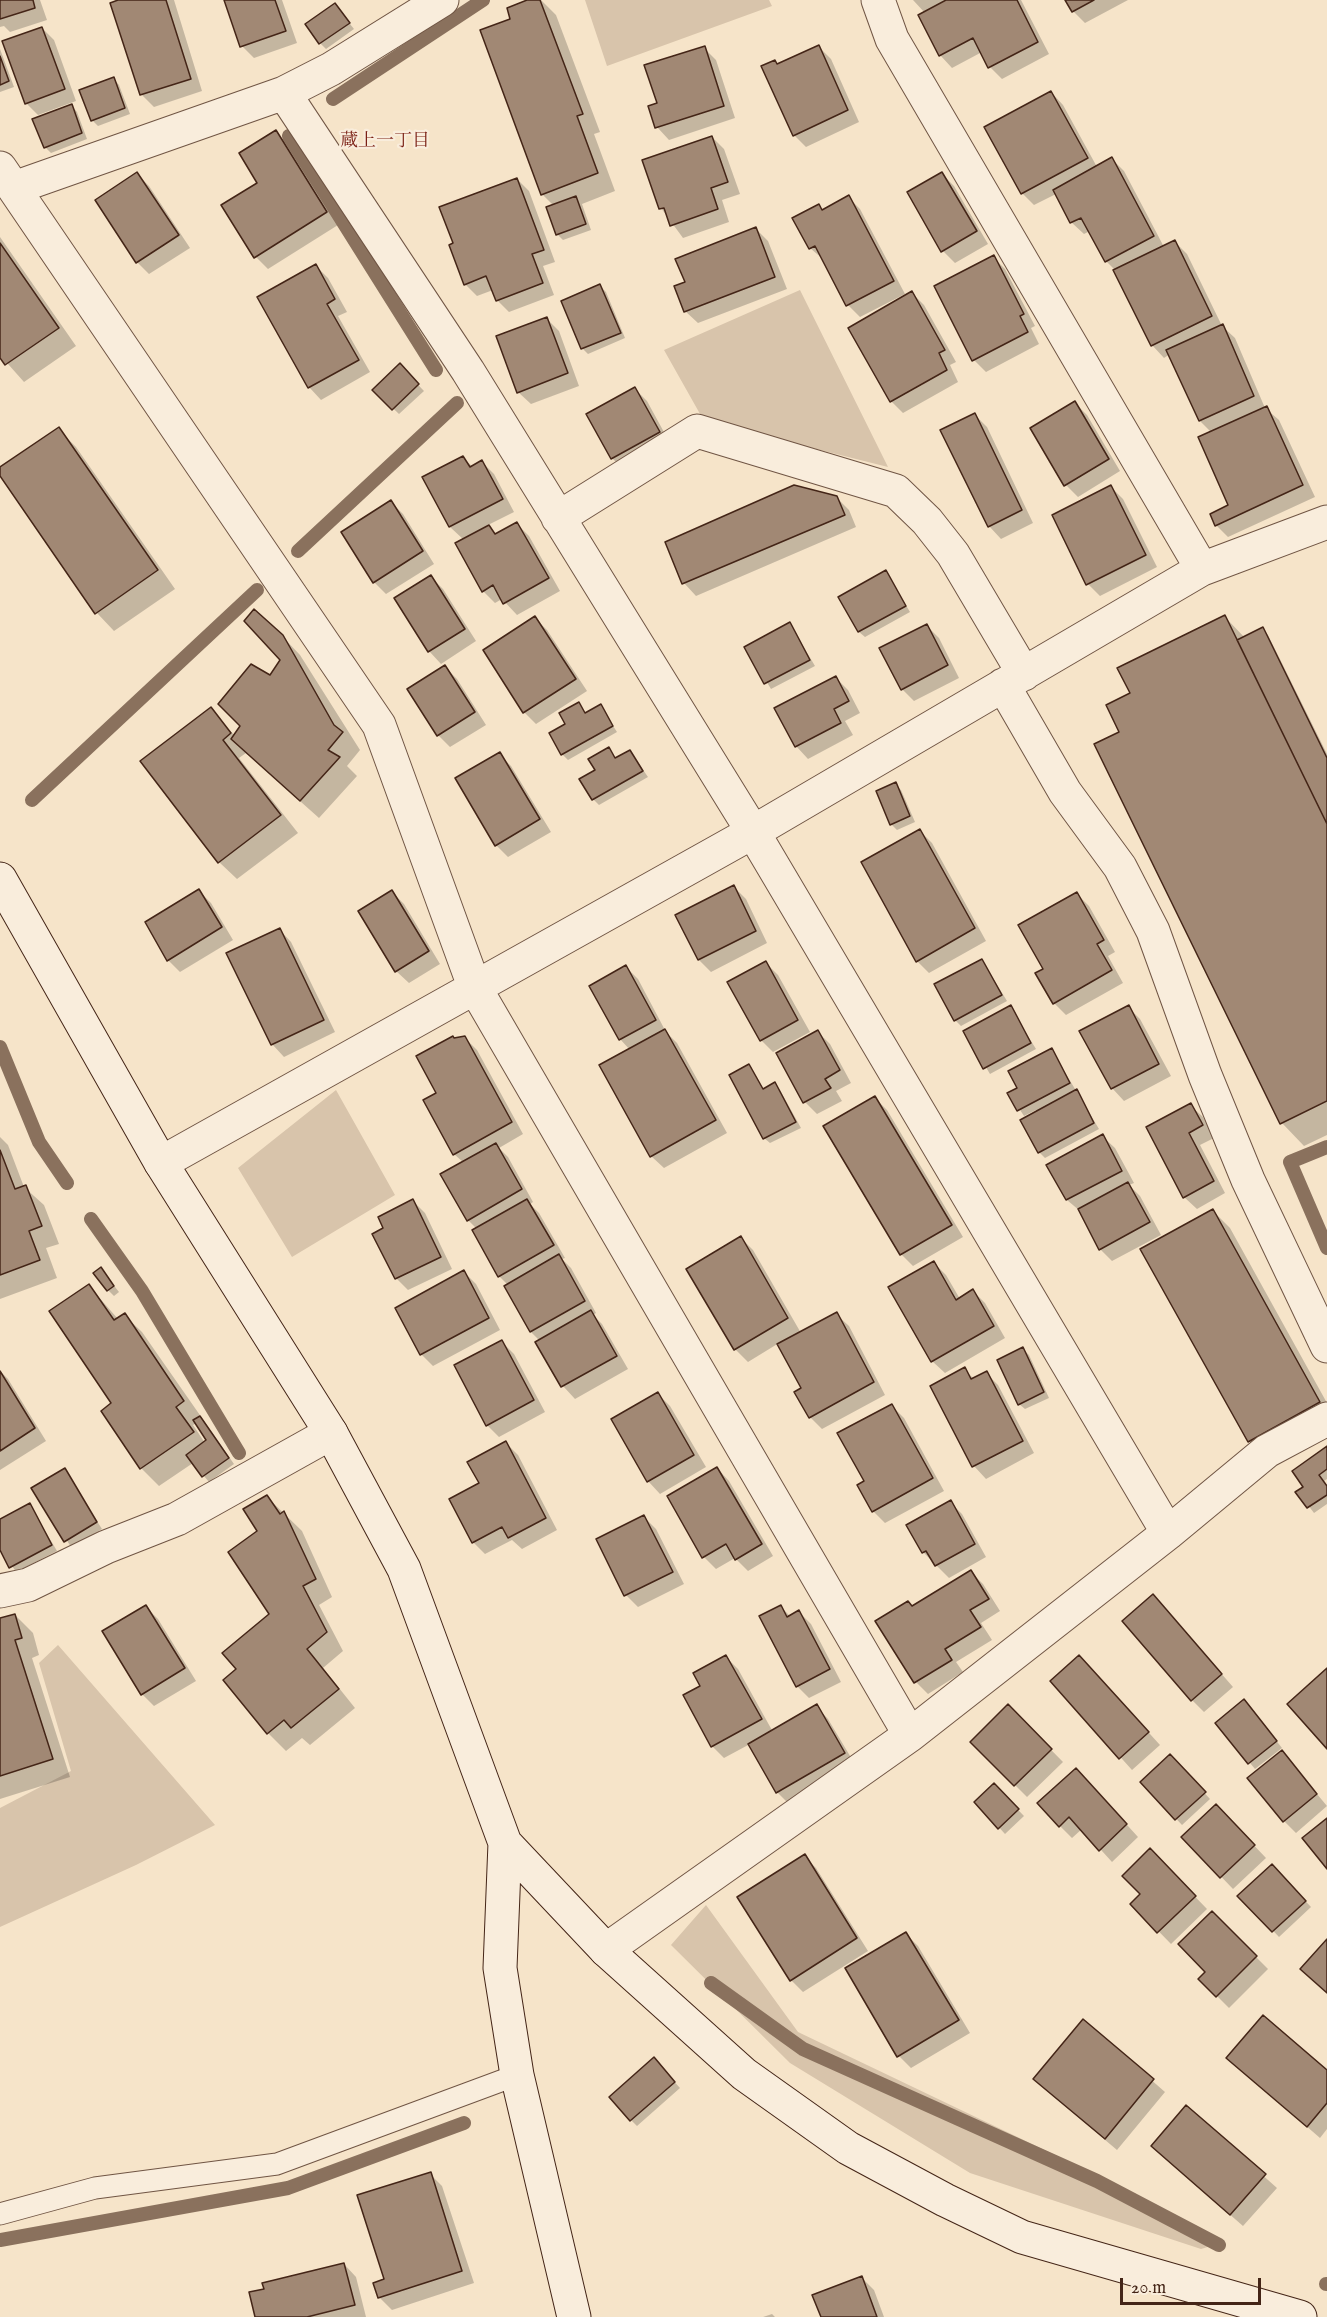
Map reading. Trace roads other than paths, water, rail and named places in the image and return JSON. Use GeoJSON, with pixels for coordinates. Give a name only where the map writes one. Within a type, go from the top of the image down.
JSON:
{"type":"FeatureCollection","features":[{"type":"Feature","properties":{"kind":"street"},"geometry":{"type":"LineString","coordinates":[[442,0],[331,69],[284,93],[7,178],[379,725],[474,986],[910,1735]]}},
{"type":"Feature","properties":{"kind":"street"},"geometry":{"type":"LineString","coordinates":[[878,0],[892,39],[1203,569]]}},
{"type":"Feature","properties":{"kind":"street"},"geometry":{"type":"LineString","coordinates":[[284,93],[468,371],[753,832],[1168,1533]]}},
{"type":"Feature","properties":{"kind":"street"},"geometry":{"type":"LineString","coordinates":[[558,518],[697,431],[896,491],[927,521],[953,554],[1014,679],[1065,792],[1120,867],[1153,931],[1205,1075],[1248,1180],[1327,1346]]}},
{"type":"Feature","properties":{"kind":"street"},"geometry":{"type":"LineString","coordinates":[[161,1162],[753,832],[1203,569],[1327,522]]}},
{"type":"Feature","properties":{"kind":"street"},"geometry":{"type":"LineString","coordinates":[[0,879],[161,1162],[331,1432],[404,1569],[449,1684],[505,1843],[501,1968],[517,2075],[574,2317]]}},
{"type":"Feature","properties":{"kind":"street"},"geometry":{"type":"LineString","coordinates":[[606,1950],[910,1735],[1168,1533],[1267,1451],[1327,1419]]}},
{"type":"Feature","properties":{"kind":"street"},"geometry":{"type":"LineString","coordinates":[[0,1591],[28,1585],[106,1547],[177,1519],[331,1432]]}},
{"type":"Feature","properties":{"kind":"street"},"geometry":{"type":"LineString","coordinates":[[505,1843],[606,1950],[744,2074],[848,2148],[945,2200],[1022,2237],[1238,2309],[1300,2317]]}},
{"type":"Feature","properties":{"kind":"lane"},"geometry":{"type":"LineString","coordinates":[[0,2214],[95,2187],[277,2164],[517,2075]]}},
{"type":"Feature","properties":{"kind":"waterway"},"geometry":{"type":"LineString","coordinates":[[333,99],[483,0]]}},
{"type":"Feature","properties":{"kind":"waterway"},"geometry":{"type":"LineString","coordinates":[[289,136],[436,370]]}},
{"type":"Feature","properties":{"kind":"waterway"},"geometry":{"type":"LineString","coordinates":[[298,551],[457,403]]}},
{"type":"Feature","properties":{"kind":"waterway"},"geometry":{"type":"LineString","coordinates":[[32,800],[257,590]]}},
{"type":"Feature","properties":{"kind":"waterway"},"geometry":{"type":"LineString","coordinates":[[0,1047],[39,1142],[67,1183]]}},
{"type":"Feature","properties":{"kind":"waterway"},"geometry":{"type":"LineString","coordinates":[[1327,1147],[1290,1162],[1327,1248]]}},
{"type":"Feature","properties":{"kind":"waterway"},"geometry":{"type":"LineString","coordinates":[[91,1219],[142,1291],[239,1453]]}},
{"type":"Feature","properties":{"kind":"waterway"},"geometry":{"type":"LineString","coordinates":[[711,1983],[803,2049],[1097,2181],[1219,2245]]}},
{"type":"Feature","properties":{"kind":"waterway"},"geometry":{"type":"LineString","coordinates":[[0,2240],[288,2188],[464,2123]]}},
{"type":"Feature","properties":{"kind":"district","name":"蔵上一丁目"},"geometry":{"type":"Point","coordinates":[385,142]}}]}
